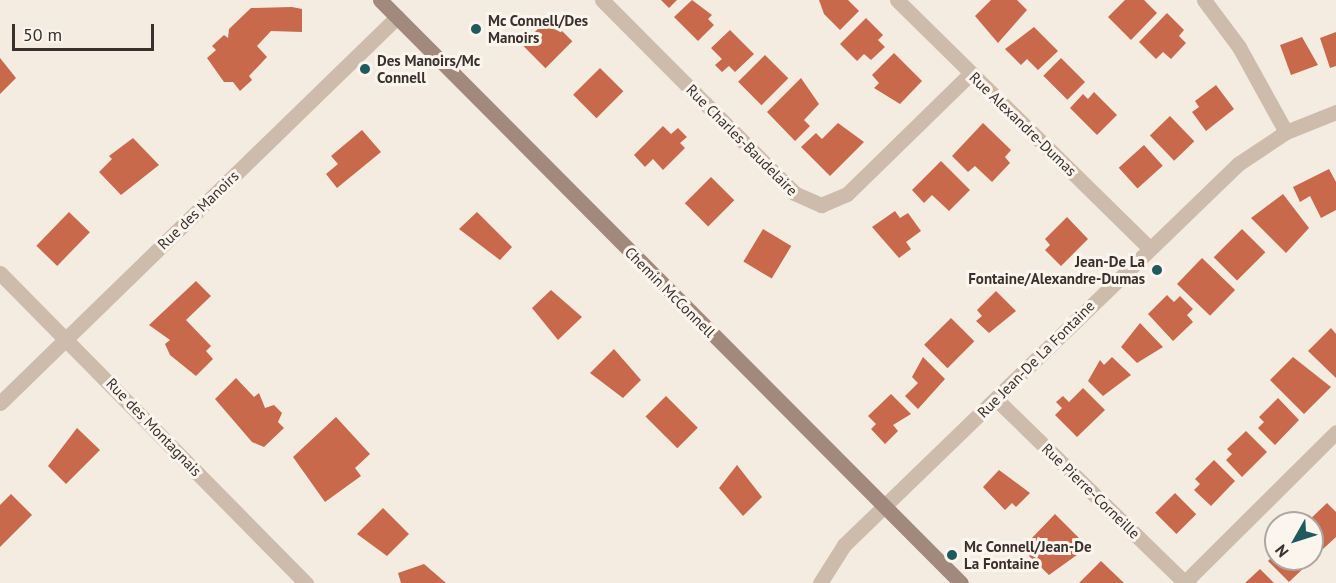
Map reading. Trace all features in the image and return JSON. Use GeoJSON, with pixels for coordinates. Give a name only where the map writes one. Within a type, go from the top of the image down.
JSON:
{"type":"FeatureCollection","features":[{"type":"Feature","properties":{"kind":"street","name":"Chemin McConnell"},"geometry":{"type":"LineString","coordinates":[[380,0],[961,583]]}},
{"type":"Feature","properties":{"kind":"street","name":"Rue Charles-Baudelaire"},"geometry":{"type":"LineString","coordinates":[[602,0],[794,193],[820,205],[846,194],[971,74]]}},
{"type":"Feature","properties":{"kind":"street","name":"Rue Alexandre-Dumas"},"geometry":{"type":"LineString","coordinates":[[897,0],[1149,248]]}},
{"type":"Feature","properties":{"kind":"street"},"geometry":{"type":"LineString","coordinates":[[1204,0],[1239,47],[1286,132]]}},
{"type":"Feature","properties":{"kind":"street","name":"Rue des Manoirs"},"geometry":{"type":"LineString","coordinates":[[0,403],[397,17]]}},
{"type":"Feature","properties":{"kind":"street","name":"Rue Jean-De La Fontaine"},"geometry":{"type":"LineString","coordinates":[[820,583],[844,545],[886,508],[1149,248],[1238,164],[1286,132],[1336,112]]}},
{"type":"Feature","properties":{"kind":"street","name":"Rue des Montagnais"},"geometry":{"type":"LineString","coordinates":[[0,273],[306,583]]}},
{"type":"Feature","properties":{"kind":"street","name":"Rue Pierre-Corneille"},"geometry":{"type":"LineString","coordinates":[[996,399],[1185,583]]}},
{"type":"Feature","properties":{"kind":"street"},"geometry":{"type":"LineString","coordinates":[[1185,583],[1336,432]]}},
{"type":"Feature","properties":{"kind":"building"},"geometry":{"type":"Polygon","coordinates":[[[661,0],[677,0],[669,8],[661,0]]]}},
{"type":"Feature","properties":{"kind":"building"},"geometry":{"type":"Polygon","coordinates":[[[692,0],[712,15],[708,19],[714,25],[698,41],[674,17],[692,0]]]}},
{"type":"Feature","properties":{"kind":"building"},"geometry":{"type":"Polygon","coordinates":[[[819,0],[848,0],[859,11],[840,30],[824,14],[819,0]]]}},
{"type":"Feature","properties":{"kind":"building"},"geometry":{"type":"Polygon","coordinates":[[[991,0],[1017,0],[1027,10],[998,43],[975,16],[991,0]]]}},
{"type":"Feature","properties":{"kind":"building"},"geometry":{"type":"Polygon","coordinates":[[[1125,0],[1144,0],[1157,13],[1131,40],[1108,17],[1125,0]]]}},
{"type":"Feature","properties":{"kind":"building"},"geometry":{"type":"Polygon","coordinates":[[[292,7],[302,9],[302,32],[271,31],[257,46],[267,57],[249,76],[252,80],[240,91],[233,82],[224,82],[207,58],[216,50],[212,46],[224,35],[228,38],[229,29],[251,8],[292,7]]]}},
{"type":"Feature","properties":{"kind":"building"},"geometry":{"type":"Polygon","coordinates":[[[1167,13],[1184,30],[1179,36],[1186,43],[1171,59],[1163,52],[1156,59],[1139,42],[1167,13]]]}},
{"type":"Feature","properties":{"kind":"building"},"geometry":{"type":"Polygon","coordinates":[[[549,18],[572,41],[545,68],[522,45],[549,18]]]}},
{"type":"Feature","properties":{"kind":"building"},"geometry":{"type":"Polygon","coordinates":[[[866,18],[883,35],[878,40],[885,47],[871,60],[864,54],[857,61],[840,44],[866,18]]]}},
{"type":"Feature","properties":{"kind":"building"},"geometry":{"type":"Polygon","coordinates":[[[1034,27],[1058,51],[1038,70],[1027,59],[1021,65],[1005,49],[1034,27]]]}},
{"type":"Feature","properties":{"kind":"building"},"geometry":{"type":"Polygon","coordinates":[[[730,30],[754,54],[735,72],[729,66],[722,72],[715,65],[722,59],[711,48],[730,30]]]}},
{"type":"Feature","properties":{"kind":"building"},"geometry":{"type":"Polygon","coordinates":[[[1336,32],[1336,66],[1330,68],[1320,38],[1336,32]]]}},
{"type":"Feature","properties":{"kind":"building"},"geometry":{"type":"Polygon","coordinates":[[[1302,37],[1318,65],[1291,75],[1280,45],[1302,37]]]}},
{"type":"Feature","properties":{"kind":"building"},"geometry":{"type":"Polygon","coordinates":[[[894,53],[922,81],[900,104],[874,88],[879,83],[872,75],[894,53]]]}},
{"type":"Feature","properties":{"kind":"building"},"geometry":{"type":"Polygon","coordinates":[[[765,55],[788,78],[761,105],[738,82],[765,55]]]}},
{"type":"Feature","properties":{"kind":"building"},"geometry":{"type":"Polygon","coordinates":[[[0,58],[16,78],[0,94],[0,58]]]}},
{"type":"Feature","properties":{"kind":"building"},"geometry":{"type":"Polygon","coordinates":[[[1061,58],[1085,82],[1067,100],[1043,76],[1061,58]]]}},
{"type":"Feature","properties":{"kind":"building"},"geometry":{"type":"Polygon","coordinates":[[[600,68],[623,91],[596,118],[573,95],[600,68]]]}},
{"type":"Feature","properties":{"kind":"building"},"geometry":{"type":"Polygon","coordinates":[[[801,78],[819,104],[804,120],[810,126],[795,141],[767,112],[801,78]]]}},
{"type":"Feature","properties":{"kind":"building"},"geometry":{"type":"Polygon","coordinates":[[[1216,85],[1234,109],[1206,131],[1192,112],[1199,107],[1195,101],[1216,85]]]}},
{"type":"Feature","properties":{"kind":"building"},"geometry":{"type":"Polygon","coordinates":[[[1094,92],[1117,115],[1097,135],[1070,108],[1083,94],[1088,99],[1094,92]]]}},
{"type":"Feature","properties":{"kind":"building"},"geometry":{"type":"Polygon","coordinates":[[[1170,116],[1194,141],[1174,161],[1150,135],[1170,116]]]}},
{"type":"Feature","properties":{"kind":"building"},"geometry":{"type":"Polygon","coordinates":[[[838,123],[864,142],[830,176],[801,147],[816,133],[822,139],[838,123]]]}},
{"type":"Feature","properties":{"kind":"building"},"geometry":{"type":"Polygon","coordinates":[[[983,123],[1011,150],[1005,157],[1010,163],[992,182],[975,166],[968,172],[952,156],[983,123]]]}},
{"type":"Feature","properties":{"kind":"building"},"geometry":{"type":"Polygon","coordinates":[[[663,126],[671,134],[678,128],[687,137],[680,143],[685,148],[663,170],[653,159],[645,167],[634,155],[663,126]]]}},
{"type":"Feature","properties":{"kind":"building"},"geometry":{"type":"Polygon","coordinates":[[[362,130],[381,152],[337,188],[326,174],[338,164],[331,156],[362,130]]]}},
{"type":"Feature","properties":{"kind":"building"},"geometry":{"type":"Polygon","coordinates":[[[133,138],[159,165],[121,195],[99,172],[112,159],[109,156],[133,138]]]}},
{"type":"Feature","properties":{"kind":"building"},"geometry":{"type":"Polygon","coordinates":[[[1144,145],[1163,166],[1137,189],[1119,168],[1144,145]]]}},
{"type":"Feature","properties":{"kind":"building"},"geometry":{"type":"Polygon","coordinates":[[[941,161],[970,190],[949,211],[932,195],[924,203],[912,190],[941,161]]]}},
{"type":"Feature","properties":{"kind":"building"},"geometry":{"type":"Polygon","coordinates":[[[1329,169],[1336,182],[1336,210],[1321,218],[1310,196],[1300,202],[1293,187],[1329,169]]]}},
{"type":"Feature","properties":{"kind":"building"},"geometry":{"type":"Polygon","coordinates":[[[711,177],[734,200],[708,226],[685,203],[711,177]]]}},
{"type":"Feature","properties":{"kind":"building"},"geometry":{"type":"Polygon","coordinates":[[[1283,194],[1309,228],[1286,253],[1251,218],[1283,194]]]}},
{"type":"Feature","properties":{"kind":"building"},"geometry":{"type":"Polygon","coordinates":[[[895,211],[900,218],[908,213],[921,231],[906,242],[911,249],[899,258],[872,227],[895,211]]]}},
{"type":"Feature","properties":{"kind":"building"},"geometry":{"type":"Polygon","coordinates":[[[69,212],[90,232],[57,266],[36,246],[69,212]]]}},
{"type":"Feature","properties":{"kind":"building"},"geometry":{"type":"Polygon","coordinates":[[[477,212],[512,247],[500,260],[459,229],[477,212]]]}},
{"type":"Feature","properties":{"kind":"building"},"geometry":{"type":"Polygon","coordinates":[[[1067,217],[1088,239],[1061,266],[1045,250],[1050,245],[1045,239],[1067,217]]]}},
{"type":"Feature","properties":{"kind":"building"},"geometry":{"type":"Polygon","coordinates":[[[763,229],[791,246],[772,279],[743,262],[763,229]]]}},
{"type":"Feature","properties":{"kind":"building"},"geometry":{"type":"Polygon","coordinates":[[[1242,229],[1265,252],[1237,281],[1214,257],[1242,229]]]}},
{"type":"Feature","properties":{"kind":"building"},"geometry":{"type":"Polygon","coordinates":[[[1202,258],[1235,290],[1210,316],[1177,284],[1202,258]]]}},
{"type":"Feature","properties":{"kind":"building"},"geometry":{"type":"Polygon","coordinates":[[[196,281],[211,296],[186,320],[211,346],[206,351],[213,359],[196,376],[170,355],[165,344],[170,340],[149,325],[196,281]]]}},
{"type":"Feature","properties":{"kind":"building"},"geometry":{"type":"Polygon","coordinates":[[[551,290],[582,317],[558,340],[532,308],[551,290]]]}},
{"type":"Feature","properties":{"kind":"building"},"geometry":{"type":"Polygon","coordinates":[[[996,291],[1016,311],[989,333],[976,321],[982,316],[977,310],[996,291]]]}},
{"type":"Feature","properties":{"kind":"building"},"geometry":{"type":"Polygon","coordinates":[[[1167,295],[1174,302],[1180,296],[1193,309],[1187,315],[1193,322],[1173,341],[1148,314],[1167,295]]]}},
{"type":"Feature","properties":{"kind":"building"},"geometry":{"type":"Polygon","coordinates":[[[951,318],[974,341],[947,368],[924,345],[951,318]]]}},
{"type":"Feature","properties":{"kind":"building"},"geometry":{"type":"Polygon","coordinates":[[[1140,323],[1163,347],[1137,363],[1121,347],[1140,323]]]}},
{"type":"Feature","properties":{"kind":"building"},"geometry":{"type":"Polygon","coordinates":[[[1331,328],[1336,334],[1336,378],[1308,351],[1331,328]]]}},
{"type":"Feature","properties":{"kind":"building"},"geometry":{"type":"Polygon","coordinates":[[[614,349],[641,380],[623,398],[590,373],[614,349]]]}},
{"type":"Feature","properties":{"kind":"building"},"geometry":{"type":"Polygon","coordinates":[[[923,357],[945,379],[918,409],[905,396],[918,383],[912,377],[923,357]]]}},
{"type":"Feature","properties":{"kind":"building"},"geometry":{"type":"Polygon","coordinates":[[[1112,357],[1131,375],[1103,396],[1088,381],[1100,360],[1104,365],[1112,357]]]}},
{"type":"Feature","properties":{"kind":"building"},"geometry":{"type":"Polygon","coordinates":[[[1293,357],[1331,387],[1304,414],[1270,380],[1293,357]]]}},
{"type":"Feature","properties":{"kind":"building"},"geometry":{"type":"Polygon","coordinates":[[[236,378],[254,397],[259,393],[265,408],[274,405],[282,413],[278,422],[284,428],[264,447],[252,442],[215,399],[236,378]]]}},
{"type":"Feature","properties":{"kind":"building"},"geometry":{"type":"Polygon","coordinates":[[[1083,388],[1105,410],[1077,437],[1055,415],[1062,408],[1056,402],[1063,396],[1069,402],[1083,388]]]}},
{"type":"Feature","properties":{"kind":"building"},"geometry":{"type":"Polygon","coordinates":[[[891,394],[911,414],[893,425],[898,431],[885,444],[871,429],[876,424],[868,416],[891,394]]]}},
{"type":"Feature","properties":{"kind":"building"},"geometry":{"type":"Polygon","coordinates":[[[666,396],[698,428],[677,448],[645,417],[666,396]]]}},
{"type":"Feature","properties":{"kind":"building"},"geometry":{"type":"Polygon","coordinates":[[[1278,398],[1299,420],[1275,445],[1258,428],[1264,422],[1259,417],[1278,398]]]}},
{"type":"Feature","properties":{"kind":"building"},"geometry":{"type":"Polygon","coordinates":[[[336,417],[370,454],[355,468],[361,476],[325,502],[293,457],[336,417]]]}},
{"type":"Feature","properties":{"kind":"building"},"geometry":{"type":"Polygon","coordinates":[[[77,428],[100,450],[66,484],[48,466],[77,428]]]}},
{"type":"Feature","properties":{"kind":"building"},"geometry":{"type":"Polygon","coordinates":[[[1246,431],[1267,452],[1242,477],[1226,460],[1232,454],[1227,449],[1246,431]]]}},
{"type":"Feature","properties":{"kind":"building"},"geometry":{"type":"Polygon","coordinates":[[[1214,460],[1235,481],[1211,506],[1194,490],[1200,484],[1195,479],[1214,460]]]}},
{"type":"Feature","properties":{"kind":"building"},"geometry":{"type":"Polygon","coordinates":[[[737,465],[762,497],[743,516],[719,488],[737,465]]]}},
{"type":"Feature","properties":{"kind":"building"},"geometry":{"type":"Polygon","coordinates":[[[999,470],[1030,493],[1016,507],[1012,503],[1005,510],[983,487],[999,470]]]}},
{"type":"Feature","properties":{"kind":"building"},"geometry":{"type":"Polygon","coordinates":[[[1175,493],[1196,514],[1176,534],[1155,513],[1175,493]]]}},
{"type":"Feature","properties":{"kind":"building"},"geometry":{"type":"Polygon","coordinates":[[[11,494],[32,515],[0,547],[0,505],[11,494]]]}},
{"type":"Feature","properties":{"kind":"building"},"geometry":{"type":"Polygon","coordinates":[[[1327,503],[1336,512],[1336,537],[1324,548],[1324,511],[1319,511],[1327,503]]]}},
{"type":"Feature","properties":{"kind":"building"},"geometry":{"type":"Polygon","coordinates":[[[383,508],[409,534],[387,556],[357,534],[383,508]]]}},
{"type":"Feature","properties":{"kind":"building"},"geometry":{"type":"Polygon","coordinates":[[[1055,514],[1088,547],[1049,575],[1029,556],[1038,548],[1030,540],[1055,514]]]}},
{"type":"Feature","properties":{"kind":"building"},"geometry":{"type":"Polygon","coordinates":[[[1101,561],[1124,583],[1079,583],[1101,561]]]}},
{"type":"Feature","properties":{"kind":"building"},"geometry":{"type":"Polygon","coordinates":[[[424,564],[446,583],[401,583],[398,573],[424,564]]]}},
{"type":"Feature","properties":{"kind":"building"},"geometry":{"type":"Polygon","coordinates":[[[1260,569],[1274,583],[1245,583],[1260,569]]]}},
{"type":"Feature","properties":{"kind":"building"},"geometry":{"type":"Polygon","coordinates":[[[1278,571],[1301,571],[1289,582],[1278,571]]]}},
{"type":"Feature","properties":{"kind":"place","name":"Mc Connell/Des Manoirs"},"geometry":{"type":"Point","coordinates":[476,29]}},
{"type":"Feature","properties":{"kind":"place","name":"Des Manoirs/Mc Connell"},"geometry":{"type":"Point","coordinates":[365,69]}},
{"type":"Feature","properties":{"kind":"place","name":"Jean-De La Fontaine/Alexandre-Dumas"},"geometry":{"type":"Point","coordinates":[1157,270]}},
{"type":"Feature","properties":{"kind":"place","name":"Mc Connell/Jean-De La Fontaine"},"geometry":{"type":"Point","coordinates":[952,555]}}]}
